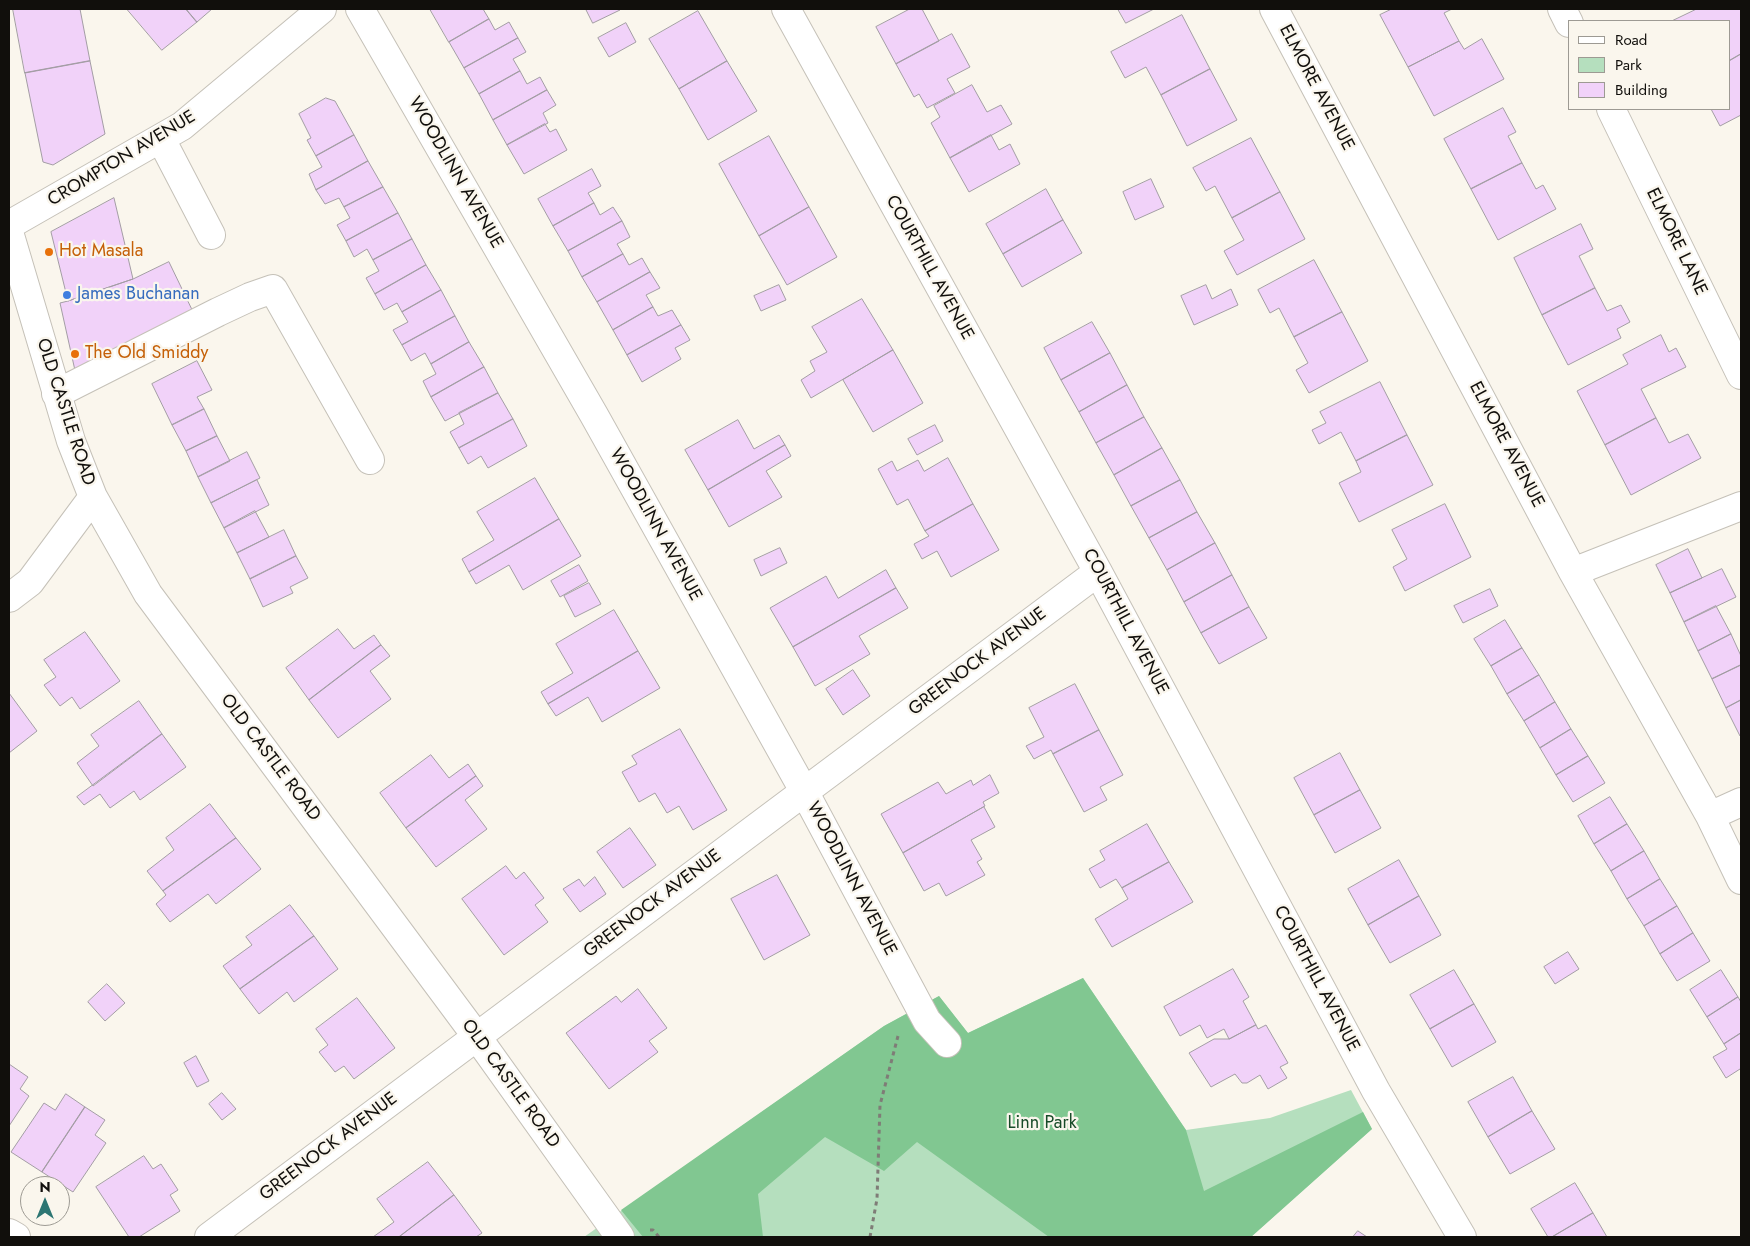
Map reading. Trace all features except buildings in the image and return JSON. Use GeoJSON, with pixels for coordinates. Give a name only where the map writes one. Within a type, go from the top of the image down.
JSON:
{"type":"FeatureCollection","features":[{"type":"Feature","properties":{"kind":"street","name":"CROMPTON AVENUE"},"geometry":{"type":"LineString","coordinates":[[9,225],[161,139],[191,119],[322,9]]}},
{"type":"Feature","properties":{"kind":"street","name":"WOODLINN AVENUE"},"geometry":{"type":"LineString","coordinates":[[360,9],[594,414],[804,791],[927,1020],[946,1043]]}},
{"type":"Feature","properties":{"kind":"street","name":"COURTHILL AVENUE"},"geometry":{"type":"LineString","coordinates":[[786,9],[1098,572],[1376,1091],[1462,1237]]}},
{"type":"Feature","properties":{"kind":"street","name":"ELMORE AVENUE"},"geometry":{"type":"LineString","coordinates":[[1274,9],[1573,572],[1710,816],[1741,880]]}},
{"type":"Feature","properties":{"kind":"street"},"geometry":{"type":"LineString","coordinates":[[1562,9],[1568,21]]}},
{"type":"Feature","properties":{"kind":"street","name":"ELMORE LANE"},"geometry":{"type":"LineString","coordinates":[[1611,110],[1741,375]]}},
{"type":"Feature","properties":{"kind":"street"},"geometry":{"type":"LineString","coordinates":[[161,139],[211,235]]}},
{"type":"Feature","properties":{"kind":"street","name":"OLD CASTLE ROAD"},"geometry":{"type":"LineString","coordinates":[[9,232],[71,440],[93,496],[148,594],[477,1037],[620,1237]]}},
{"type":"Feature","properties":{"kind":"street"},"geometry":{"type":"LineString","coordinates":[[56,394],[218,312],[250,297],[274,289],[370,460]]}},
{"type":"Feature","properties":{"kind":"street"},"geometry":{"type":"LineString","coordinates":[[9,598],[30,582],[93,496]]}},
{"type":"Feature","properties":{"kind":"street"},"geometry":{"type":"LineString","coordinates":[[1573,572],[1741,506]]}},
{"type":"Feature","properties":{"kind":"street","name":"GREENOCK AVENUE"},"geometry":{"type":"LineString","coordinates":[[209,1237],[1098,572]]}},
{"type":"Feature","properties":{"kind":"street"},"geometry":{"type":"LineString","coordinates":[[1710,816],[1741,802]]}},
{"type":"Feature","properties":{"kind":"street"},"geometry":{"type":"LineString","coordinates":[[9,1233],[16,1237]]}},
{"type":"Feature","properties":{"kind":"path"},"geometry":{"type":"LineString","coordinates":[[870,1237],[877,1199],[880,1105],[897,1036],[927,1020]]}},
{"type":"Feature","properties":{"kind":"path"},"geometry":{"type":"LineString","coordinates":[[653,1230],[659,1237]]}},
{"type":"Feature","properties":{"kind":"green space","name":"Linn Park"},"geometry":{"type":"Polygon","coordinates":[[[1083,978],[1186,1130],[1270,1118],[1351,1090],[1372,1129],[1251,1237],[584,1237],[884,1026],[939,996],[968,1033],[1083,978]]]}},
{"type":"Feature","properties":{"kind":"green space","name":"Linn Park"},"geometry":{"type":"Polygon","coordinates":[[[1083,978],[1186,1130],[1204,1191],[1363,1112],[1372,1129],[1251,1237],[1049,1237],[917,1142],[884,1171],[825,1137],[758,1194],[763,1237],[643,1237],[621,1210],[884,1026],[939,996],[968,1033],[1083,978]]]}},
{"type":"Feature","properties":{"kind":"place","name":"Hot Masala"},"geometry":{"type":"Point","coordinates":[49,252]}},
{"type":"Feature","properties":{"kind":"place","name":"James Buchanan"},"geometry":{"type":"Point","coordinates":[67,295]}},
{"type":"Feature","properties":{"kind":"place","name":"The Old Smiddy"},"geometry":{"type":"Point","coordinates":[75,354]}}]}
